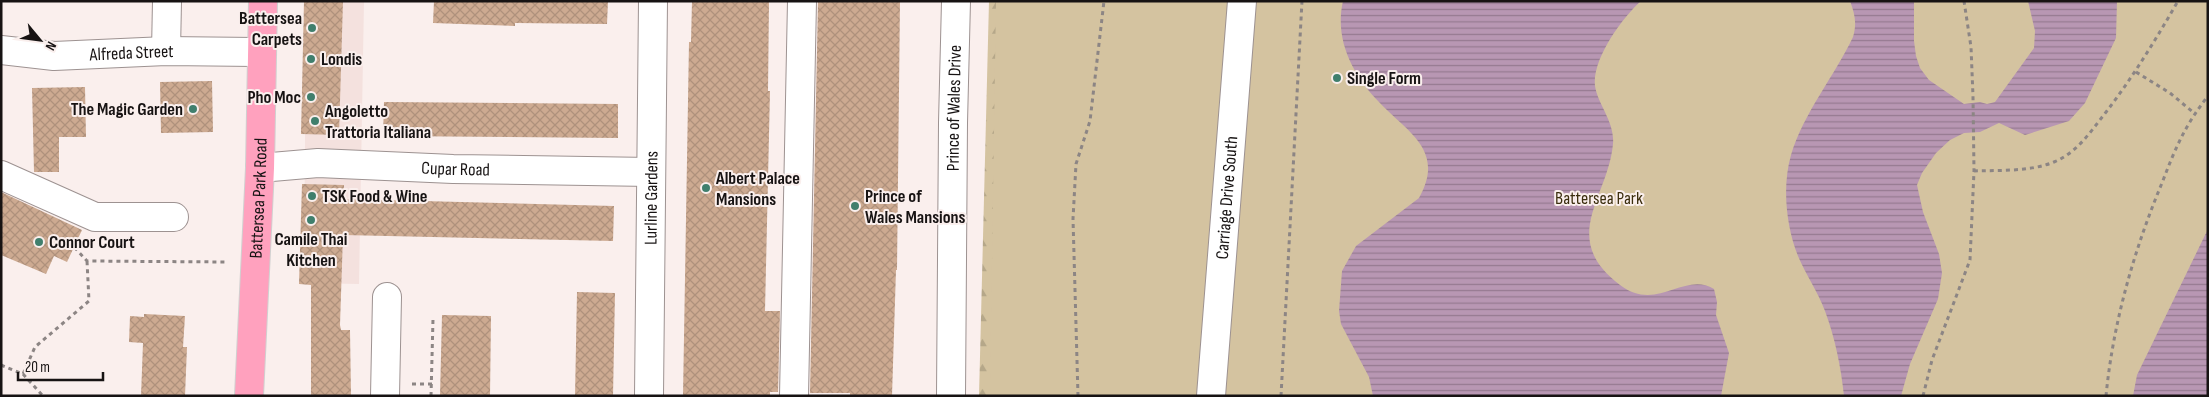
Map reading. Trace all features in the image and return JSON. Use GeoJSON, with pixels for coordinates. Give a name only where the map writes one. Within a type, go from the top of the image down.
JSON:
{"type":"FeatureCollection","features":[{"type":"Feature","properties":{"kind":"highway","name":"Battersea Park Road"},"geometry":{"type":"LineString","coordinates":[[249,396],[260,168],[264,1]]}},
{"type":"Feature","properties":{"kind":"street"},"geometry":{"type":"LineString","coordinates":[[166,51],[167,1]]}},
{"type":"Feature","properties":{"kind":"street","name":"Lurline Gardens"},"geometry":{"type":"LineString","coordinates":[[648,396],[653,1]]}},
{"type":"Feature","properties":{"kind":"street"},"geometry":{"type":"LineString","coordinates":[[794,396],[802,1]]}},
{"type":"Feature","properties":{"kind":"street","name":"Prince of Wales Drive"},"geometry":{"type":"LineString","coordinates":[[951,396],[956,1]]}},
{"type":"Feature","properties":{"kind":"street","name":"Carriage Drive South"},"geometry":{"type":"LineString","coordinates":[[1211,396],[1242,1]]}},
{"type":"Feature","properties":{"kind":"street","name":"Alfreda Street"},"geometry":{"type":"LineString","coordinates":[[1,50],[54,56],[166,51],[262,52]]}},
{"type":"Feature","properties":{"kind":"street","name":"Cupar Road"},"geometry":{"type":"LineString","coordinates":[[260,168],[318,163],[453,169],[651,172]]}},
{"type":"Feature","properties":{"kind":"street"},"geometry":{"type":"LineString","coordinates":[[1,175],[95,217],[174,217]]}},
{"type":"Feature","properties":{"kind":"street"},"geometry":{"type":"LineString","coordinates":[[385,396],[387,297]]}},
{"type":"Feature","properties":{"kind":"path"},"geometry":{"type":"LineString","coordinates":[[1078,396],[1073,220],[1076,164],[1090,121],[1104,1]]}},
{"type":"Feature","properties":{"kind":"path"},"geometry":{"type":"LineString","coordinates":[[1281,396],[1302,1]]}},
{"type":"Feature","properties":{"kind":"path"},"geometry":{"type":"LineString","coordinates":[[1923,396],[1932,360],[1970,260],[1974,171],[1973,96],[1970,47],[1964,1]]}},
{"type":"Feature","properties":{"kind":"path"},"geometry":{"type":"LineString","coordinates":[[1974,171],[2019,170],[2053,163],[2068,154],[2088,137],[2136,72],[2178,1]]}},
{"type":"Feature","properties":{"kind":"path"},"geometry":{"type":"LineString","coordinates":[[2136,72],[2170,93],[2194,113]]}},
{"type":"Feature","properties":{"kind":"path"},"geometry":{"type":"LineString","coordinates":[[2106,396],[2109,368],[2119,320],[2135,258],[2150,212],[2177,143],[2194,113],[2208,96]]}},
{"type":"Feature","properties":{"kind":"path"},"geometry":{"type":"LineString","coordinates":[[23,374],[35,347],[89,301],[87,261],[76,249],[88,228],[84,212]]}},
{"type":"Feature","properties":{"kind":"path"},"geometry":{"type":"LineString","coordinates":[[87,261],[256,263]]}},
{"type":"Feature","properties":{"kind":"path"},"geometry":{"type":"LineString","coordinates":[[431,396],[433,320]]}},
{"type":"Feature","properties":{"kind":"path"},"geometry":{"type":"LineString","coordinates":[[1,365],[23,374],[43,396]]}},
{"type":"Feature","properties":{"kind":"shaded area"},"geometry":{"type":"Polygon","coordinates":[[[306,1],[364,1],[359,284],[304,283],[306,1]]]}},
{"type":"Feature","properties":{"kind":"shaded area"},"geometry":{"type":"Polygon","coordinates":[[[1343,1],[1641,1],[1617,28],[1603,52],[1595,75],[1595,86],[1609,121],[1613,144],[1609,164],[1591,217],[1589,234],[1592,251],[1602,268],[1620,285],[1633,292],[1646,295],[1658,294],[1692,285],[1703,285],[1714,289],[1717,302],[1716,315],[1729,353],[1721,396],[1373,396],[1369,377],[1341,324],[1339,311],[1342,271],[1356,246],[1419,198],[1426,181],[1428,167],[1426,154],[1420,143],[1370,92],[1354,68],[1348,56],[1341,29],[1343,1]]]}},
{"type":"Feature","properties":{"kind":"shaded area"},"geometry":{"type":"Polygon","coordinates":[[[1850,1],[1914,1],[1914,41],[1920,68],[1929,80],[1964,104],[1980,102],[1987,104],[1995,102],[2034,48],[2035,31],[2028,1],[2117,1],[2116,38],[2085,103],[2069,121],[2025,135],[1999,123],[1980,132],[1964,133],[1950,140],[1936,153],[1922,173],[1917,185],[1923,212],[1939,254],[1942,273],[1938,299],[1910,364],[1901,396],[1844,396],[1837,353],[1829,321],[1798,256],[1788,219],[1786,193],[1791,155],[1811,109],[1853,37],[1855,19],[1850,1]]]}},
{"type":"Feature","properties":{"kind":"shaded area"},"geometry":{"type":"Polygon","coordinates":[[[2208,229],[2208,396],[2133,396],[2137,375],[2208,229]]]}},
{"type":"Feature","properties":{"kind":"green space"},"geometry":{"type":"Polygon","coordinates":[[[989,1],[1042,1],[1029,396],[979,396],[989,1]]]}},
{"type":"Feature","properties":{"kind":"green space","name":"Battersea Park"},"geometry":{"type":"Polygon","coordinates":[[[996,1],[2208,1],[2208,396],[990,396],[996,1]]]}},
{"type":"Feature","properties":{"kind":"building"},"geometry":{"type":"Polygon","coordinates":[[[304,1],[343,1],[339,135],[301,134],[304,1]]]}},
{"type":"Feature","properties":{"kind":"building"},"geometry":{"type":"Polygon","coordinates":[[[434,1],[608,1],[607,24],[515,23],[515,26],[433,23],[434,1]]]}},
{"type":"Feature","properties":{"kind":"building","name":"Albert Palace Mansions"},"geometry":{"type":"Polygon","coordinates":[[[692,1],[769,1],[768,91],[770,91],[765,311],[780,311],[778,392],[770,392],[770,396],[683,396],[689,42],[691,42],[692,1]]]}},
{"type":"Feature","properties":{"kind":"building","name":"Prince of Wales Mansions"},"geometry":{"type":"Polygon","coordinates":[[[818,1],[900,1],[897,270],[892,396],[850,396],[850,393],[810,393],[818,1]]]}},
{"type":"Feature","properties":{"kind":"building"},"geometry":{"type":"Polygon","coordinates":[[[212,81],[213,132],[161,133],[160,82],[212,81]]]}},
{"type":"Feature","properties":{"kind":"building"},"geometry":{"type":"Polygon","coordinates":[[[85,87],[86,137],[59,137],[59,172],[34,172],[32,88],[85,87]]]}},
{"type":"Feature","properties":{"kind":"building"},"geometry":{"type":"Polygon","coordinates":[[[384,102],[618,104],[618,138],[383,136],[384,102]]]}},
{"type":"Feature","properties":{"kind":"building"},"geometry":{"type":"Polygon","coordinates":[[[302,184],[344,185],[344,199],[614,206],[613,241],[343,235],[340,325],[341,330],[350,330],[351,396],[311,396],[311,285],[299,284],[302,184]]]}},
{"type":"Feature","properties":{"kind":"building","name":"Connor Court"},"geometry":{"type":"Polygon","coordinates":[[[1,192],[82,230],[67,262],[54,256],[46,274],[1,255],[1,192]]]}},
{"type":"Feature","properties":{"kind":"building"},"geometry":{"type":"Polygon","coordinates":[[[577,292],[615,293],[613,396],[575,396],[577,292]]]}},
{"type":"Feature","properties":{"kind":"building"},"geometry":{"type":"Polygon","coordinates":[[[144,314],[185,316],[183,347],[187,347],[185,396],[141,396],[143,343],[129,342],[130,316],[144,317],[144,314]]]}},
{"type":"Feature","properties":{"kind":"building"},"geometry":{"type":"Polygon","coordinates":[[[442,315],[491,316],[490,396],[440,396],[442,315]]]}},
{"type":"Feature","properties":{"kind":"place","name":"Battersea Carpets"},"geometry":{"type":"Point","coordinates":[312,28]}},
{"type":"Feature","properties":{"kind":"place","name":"Londis"},"geometry":{"type":"Point","coordinates":[311,59]}},
{"type":"Feature","properties":{"kind":"place","name":"Single Form"},"geometry":{"type":"Point","coordinates":[1337,78]}},
{"type":"Feature","properties":{"kind":"place","name":"Pho Moc"},"geometry":{"type":"Point","coordinates":[311,97]}},
{"type":"Feature","properties":{"kind":"place","name":"The Magic Garden"},"geometry":{"type":"Point","coordinates":[193,109]}},
{"type":"Feature","properties":{"kind":"place","name":"Angoletto Trattoria Italiana"},"geometry":{"type":"Point","coordinates":[315,121]}},
{"type":"Feature","properties":{"kind":"place","name":"Albert Palace Mansions"},"geometry":{"type":"Point","coordinates":[706,188]}},
{"type":"Feature","properties":{"kind":"place","name":"TSK Food & Wine"},"geometry":{"type":"Point","coordinates":[312,196]}},
{"type":"Feature","properties":{"kind":"place","name":"Prince of Wales Mansions"},"geometry":{"type":"Point","coordinates":[855,206]}},
{"type":"Feature","properties":{"kind":"place","name":"Camile Thai Kitchen"},"geometry":{"type":"Point","coordinates":[311,220]}},
{"type":"Feature","properties":{"kind":"place","name":"Connor Court"},"geometry":{"type":"Point","coordinates":[39,242]}}]}
